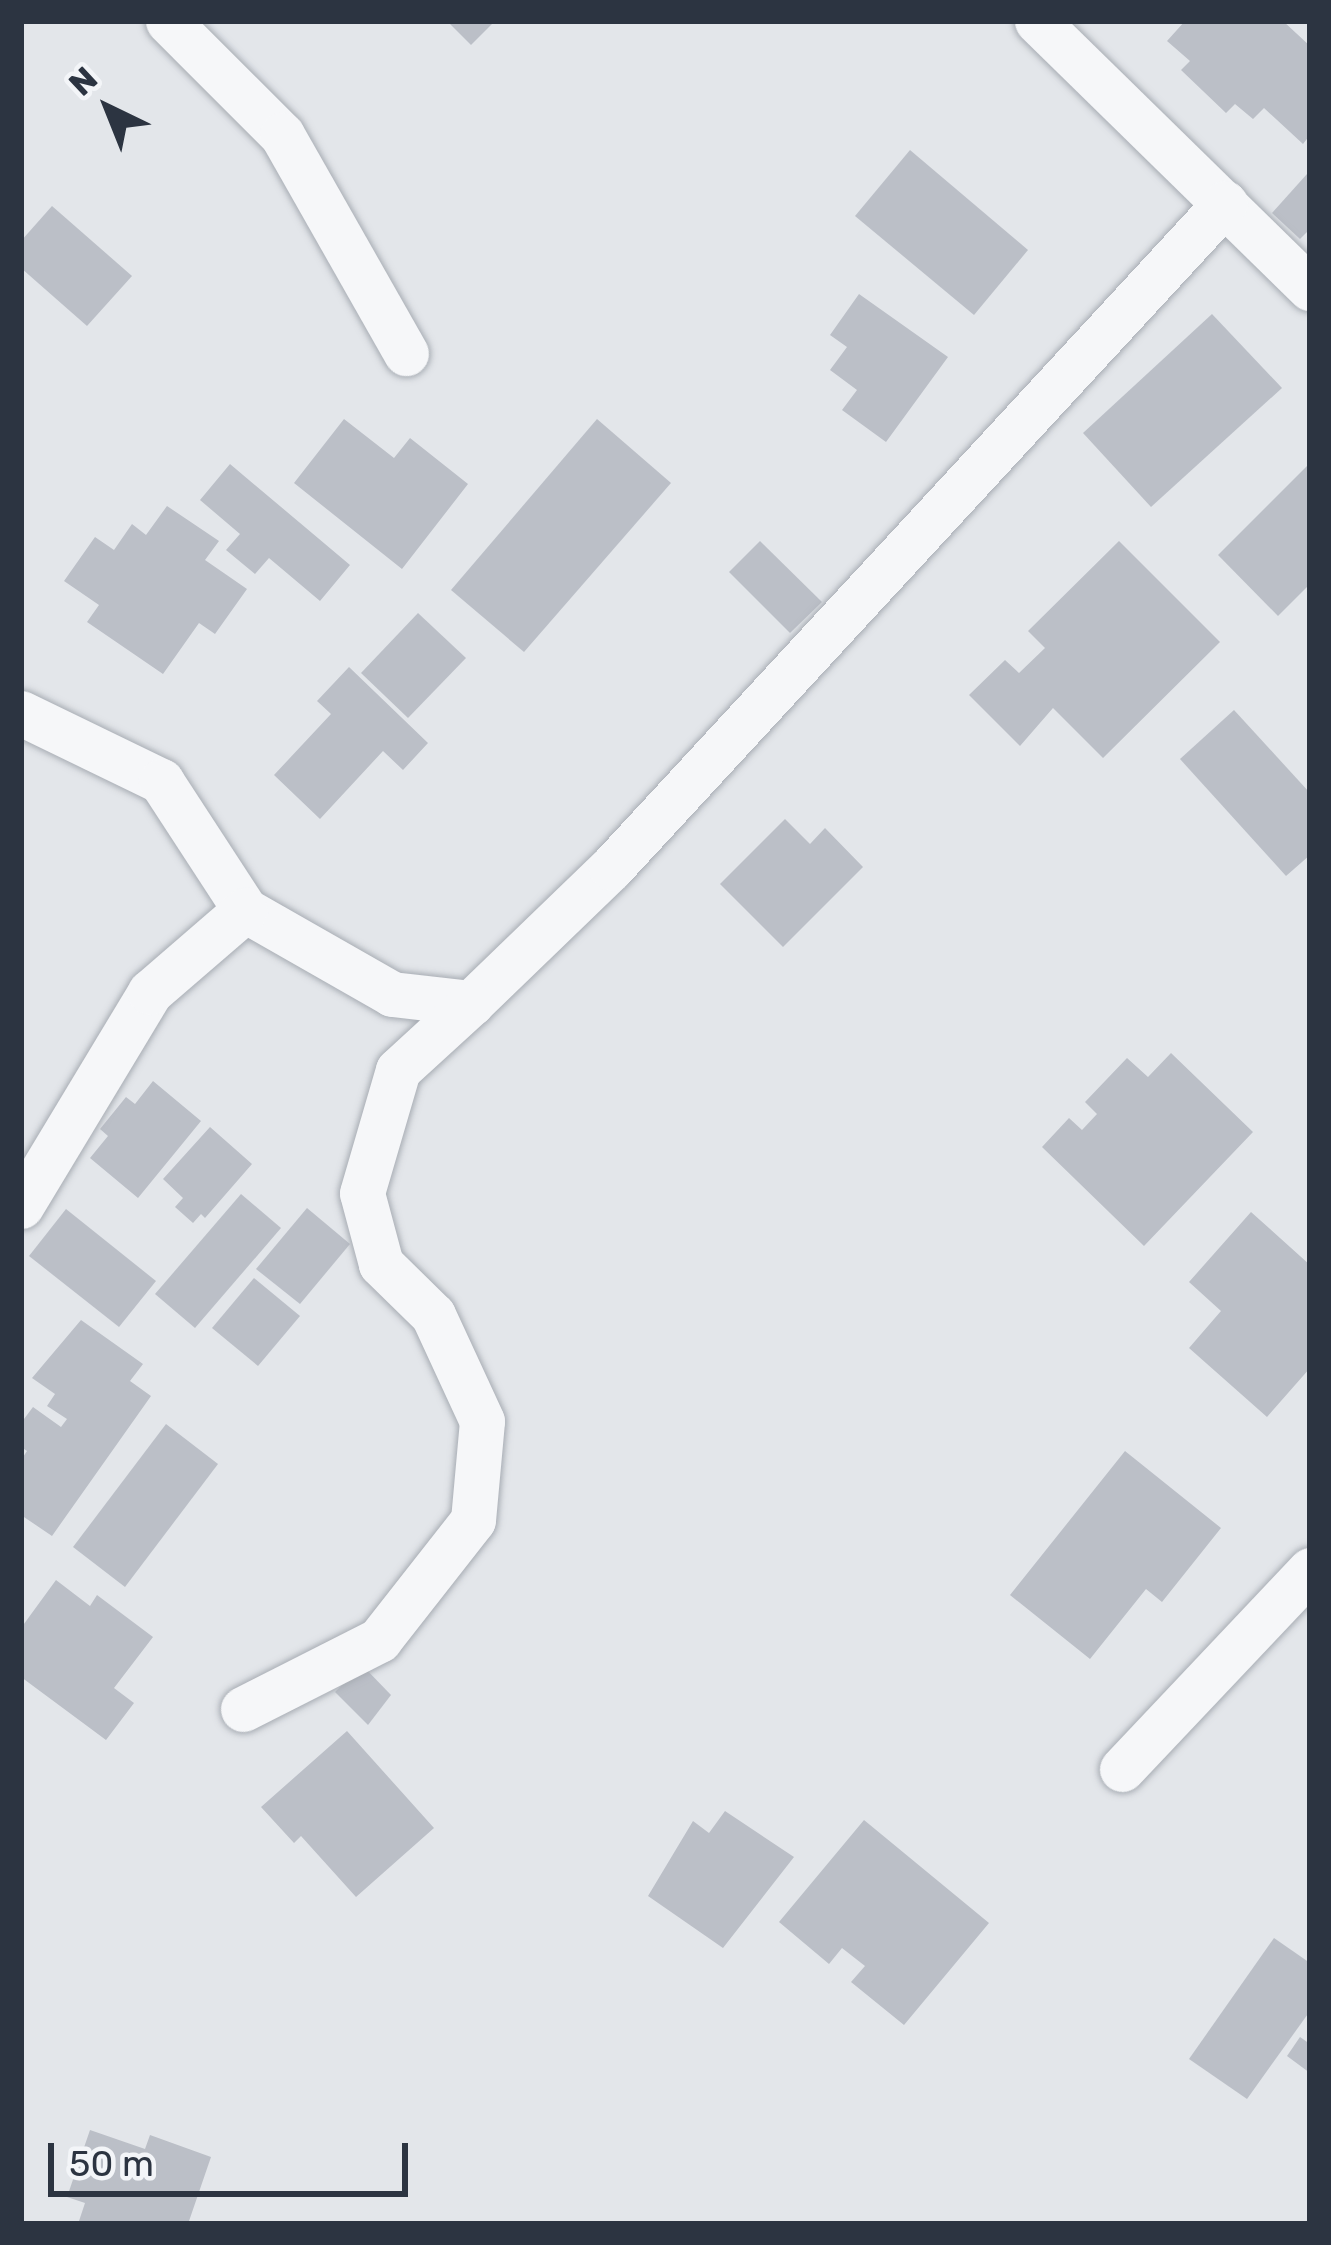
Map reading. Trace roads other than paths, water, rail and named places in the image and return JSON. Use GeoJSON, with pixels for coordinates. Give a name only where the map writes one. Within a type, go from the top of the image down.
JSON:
{"type":"FeatureCollection","features":[{"type":"Feature","properties":{"kind":"street"},"geometry":{"type":"LineString","coordinates":[[168,21],[282,135],[406,352]]}},
{"type":"Feature","properties":{"kind":"street"},"geometry":{"type":"LineString","coordinates":[[1037,21],[1310,288]]}},
{"type":"Feature","properties":{"kind":"street"},"geometry":{"type":"LineString","coordinates":[[243,1709],[379,1640],[473,1520],[482,1421],[433,1315],[381,1264],[362,1193],[398,1070],[611,868],[1225,203]]}},
{"type":"Feature","properties":{"kind":"street"},"geometry":{"type":"LineString","coordinates":[[21,713],[160,781],[245,910],[392,994],[471,1003]]}},
{"type":"Feature","properties":{"kind":"street"},"geometry":{"type":"LineString","coordinates":[[21,1206],[150,992],[245,910]]}},
{"type":"Feature","properties":{"kind":"street"},"geometry":{"type":"LineString","coordinates":[[1122,1769],[1310,1570]]}}]}
